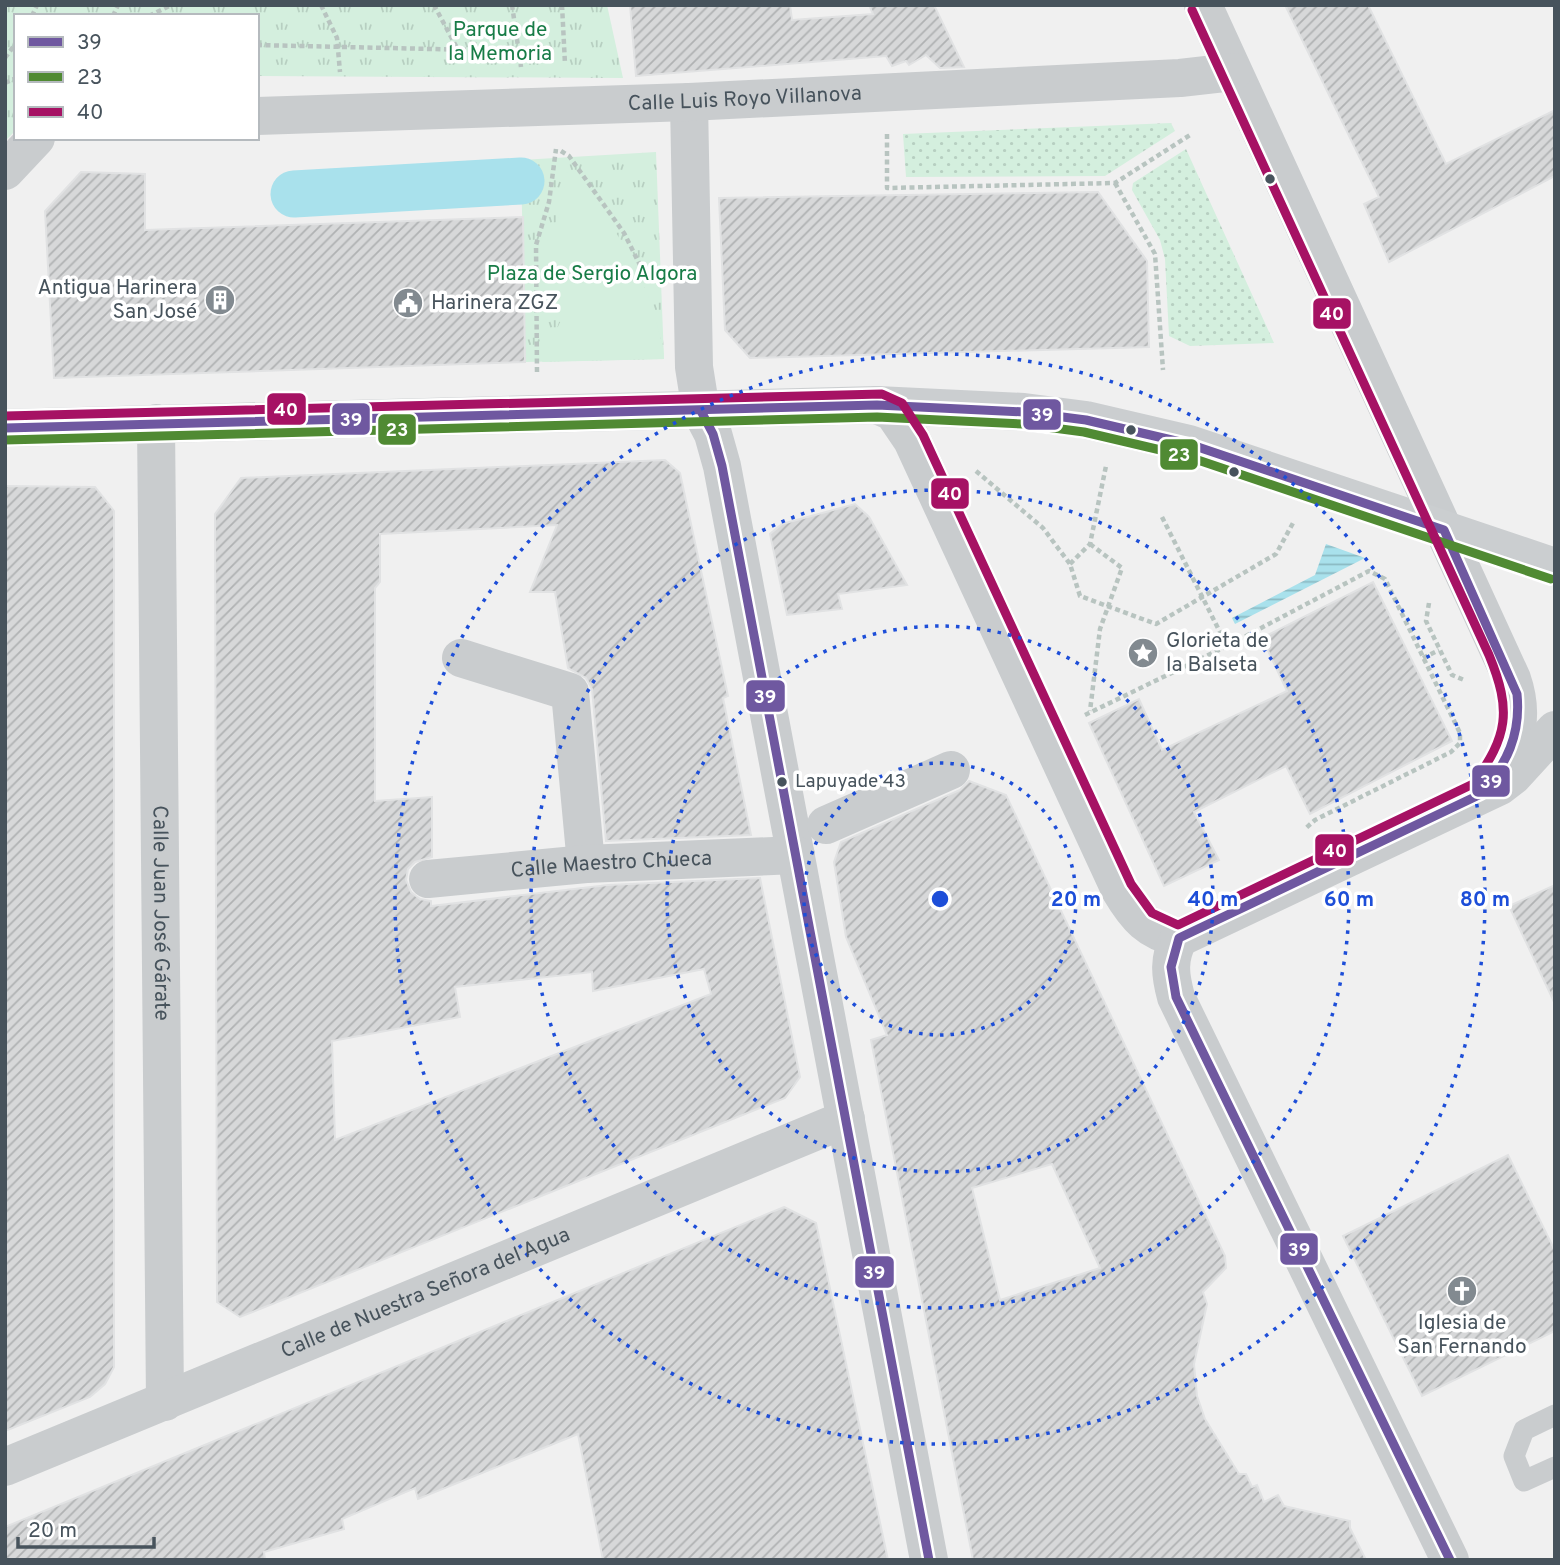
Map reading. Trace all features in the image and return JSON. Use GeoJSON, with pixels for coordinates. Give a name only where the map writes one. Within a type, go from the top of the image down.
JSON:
{"type":"FeatureCollection","features":[{"type":"Feature","properties":{"kind":"main road"},"geometry":{"type":"LineString","coordinates":[[6,428],[877,405],[1024,412],[1086,420],[1239,459],[1555,567]]}},
{"type":"Feature","properties":{"kind":"street"},"geometry":{"type":"LineString","coordinates":[[1203,5],[1512,679],[1520,716],[1511,752],[1481,794]]}},
{"type":"Feature","properties":{"kind":"street","name":"Calle Luis Royo Villanova"},"geometry":{"type":"LineString","coordinates":[[259,116],[689,102],[1180,78],[1233,72]]}},
{"type":"Feature","properties":{"kind":"street"},"geometry":{"type":"LineString","coordinates":[[689,102],[692,339],[701,411],[713,434],[722,466],[929,1560]]}},
{"type":"Feature","properties":{"kind":"street"},"geometry":{"type":"LineString","coordinates":[[5,171],[34,140]]}},
{"type":"Feature","properties":{"kind":"street"},"geometry":{"type":"LineString","coordinates":[[877,405],[893,412],[912,440],[1120,890],[1144,924],[1163,935],[1180,938]]}},
{"type":"Feature","properties":{"kind":"street"},"geometry":{"type":"LineString","coordinates":[[5,412],[6,428]]}},
{"type":"Feature","properties":{"kind":"street","name":"Calle Juan José Gárate"},"geometry":{"type":"LineString","coordinates":[[156,423],[165,1402]]}},
{"type":"Feature","properties":{"kind":"street"},"geometry":{"type":"LineString","coordinates":[[461,659],[570,692],[586,864]]}},
{"type":"Feature","properties":{"kind":"street"},"geometry":{"type":"LineString","coordinates":[[1450,1560],[1176,997],[1170,968],[1172,951],[1180,938],[1481,794],[1513,776],[1555,730]]}},
{"type":"Feature","properties":{"kind":"street"},"geometry":{"type":"LineString","coordinates":[[826,825],[951,770]]}},
{"type":"Feature","properties":{"kind":"street","name":"Calle Maestro Chueca"},"geometry":{"type":"LineString","coordinates":[[428,879],[586,864],[796,855]]}},
{"type":"Feature","properties":{"kind":"street","name":"Calle de Nuestra Señora del Agua"},"geometry":{"type":"LineString","coordinates":[[5,1467],[846,1119]]}},
{"type":"Feature","properties":{"kind":"lane"},"geometry":{"type":"LineString","coordinates":[[1555,1415],[1524,1430],[1514,1456],[1524,1481],[1555,1467]]}},
{"type":"Feature","properties":{"kind":"path"},"geometry":{"type":"LineString","coordinates":[[153,14],[171,5]]}},
{"type":"Feature","properties":{"kind":"path"},"geometry":{"type":"LineString","coordinates":[[321,5],[337,38],[341,76]]}},
{"type":"Feature","properties":{"kind":"path"},"geometry":{"type":"LineString","coordinates":[[434,5],[457,48]]}},
{"type":"Feature","properties":{"kind":"path"},"geometry":{"type":"LineString","coordinates":[[512,5],[523,78]]}},
{"type":"Feature","properties":{"kind":"path"},"geometry":{"type":"LineString","coordinates":[[562,5],[567,104]]}},
{"type":"Feature","properties":{"kind":"path"},"geometry":{"type":"LineString","coordinates":[[259,45],[519,51]]}},
{"type":"Feature","properties":{"kind":"path"},"geometry":{"type":"LineString","coordinates":[[887,122],[887,188],[1115,183],[1190,135]]}},
{"type":"Feature","properties":{"kind":"path"},"geometry":{"type":"LineString","coordinates":[[537,379],[536,245],[549,202],[556,149],[554,139]]}},
{"type":"Feature","properties":{"kind":"path"},"geometry":{"type":"LineString","coordinates":[[556,149],[569,156],[624,233],[648,282]]}},
{"type":"Feature","properties":{"kind":"path"},"geometry":{"type":"LineString","coordinates":[[1115,183],[1155,254],[1163,370]]}},
{"type":"Feature","properties":{"kind":"path"},"geometry":{"type":"LineString","coordinates":[[1070,564],[1090,544],[1108,458]]}},
{"type":"Feature","properties":{"kind":"path"},"geometry":{"type":"LineString","coordinates":[[969,466],[1042,528],[1070,564],[1080,596],[1156,624],[1276,554],[1298,513]]}},
{"type":"Feature","properties":{"kind":"path"},"geometry":{"type":"LineString","coordinates":[[1162,517],[1227,646]]}},
{"type":"Feature","properties":{"kind":"path"},"geometry":{"type":"LineString","coordinates":[[1090,544],[1122,568],[1100,629],[1090,712]]}},
{"type":"Feature","properties":{"kind":"path"},"geometry":{"type":"LineString","coordinates":[[1075,720],[1227,646],[1369,571],[1385,579],[1462,737],[1457,747],[1315,820],[1299,835]]}},
{"type":"Feature","properties":{"kind":"path"},"geometry":{"type":"LineString","coordinates":[[1426,621],[1452,675]]}},
{"type":"Feature","properties":{"kind":"path"},"geometry":{"type":"LineString","coordinates":[[1423,658],[1439,650]]}},
{"type":"Feature","properties":{"kind":"green space","name":"Parque de la Memoria"},"geometry":{"type":"Polygon","coordinates":[[[5,5],[607,5],[623,78],[259,76],[259,14],[14,14],[14,132],[5,141],[5,5]]]}},
{"type":"Feature","properties":{"kind":"green space"},"geometry":{"type":"Polygon","coordinates":[[[1171,123],[1175,131],[1105,176],[906,177],[903,134],[1171,123]]]}},
{"type":"Feature","properties":{"kind":"green space"},"geometry":{"type":"Polygon","coordinates":[[[1186,149],[1274,343],[1190,346],[1169,336],[1165,259],[1160,240],[1132,190],[1133,183],[1186,149]]]}},
{"type":"Feature","properties":{"kind":"green space","name":"Plaza de Sergio Algora"},"geometry":{"type":"Polygon","coordinates":[[[656,152],[664,359],[525,362],[521,160],[656,152]]]}},
{"type":"Feature","properties":{"kind":"green space"},"geometry":{"type":"Polygon","coordinates":[[[567,172],[609,223],[632,259],[649,299],[664,359],[542,362],[561,320],[553,315],[545,302],[544,287],[555,264],[543,250],[559,215],[567,172]]]}},
{"type":"Feature","properties":{"kind":"water"},"geometry":{"type":"Polygon","coordinates":[[[1326,544],[1365,558],[1235,624],[1232,618],[1315,575],[1326,544]]]}},
{"type":"Feature","properties":{"kind":"building"},"geometry":{"type":"Polygon","coordinates":[[[630,5],[790,5],[792,20],[873,14],[869,5],[934,5],[964,67],[940,68],[926,55],[909,65],[906,61],[892,66],[886,56],[636,76],[630,5]]]}},
{"type":"Feature","properties":{"kind":"building"},"geometry":{"type":"Polygon","coordinates":[[[1285,5],[1368,5],[1446,164],[1555,110],[1555,176],[1389,262],[1364,204],[1379,197],[1285,5]]]}},
{"type":"Feature","properties":{"kind":"building"},"geometry":{"type":"Polygon","coordinates":[[[81,172],[145,174],[145,230],[523,217],[525,362],[54,378],[45,211],[81,172]]]}},
{"type":"Feature","properties":{"kind":"building"},"geometry":{"type":"Polygon","coordinates":[[[1098,192],[1147,261],[1149,347],[750,358],[725,330],[719,198],[1098,192]]]}},
{"type":"Feature","properties":{"kind":"building"},"geometry":{"type":"Polygon","coordinates":[[[665,460],[680,473],[728,696],[723,698],[751,835],[606,841],[592,689],[586,678],[568,668],[555,592],[530,592],[557,525],[380,534],[380,582],[375,588],[375,801],[432,797],[432,857],[415,862],[408,869],[406,880],[411,892],[420,899],[431,901],[431,906],[608,885],[760,878],[800,1077],[785,1098],[240,1317],[217,1302],[215,514],[241,478],[665,460]],[[704,969],[593,991],[592,972],[455,987],[460,1017],[332,1041],[335,1140],[711,994],[704,969]]]}},
{"type":"Feature","properties":{"kind":"building"},"geometry":{"type":"Polygon","coordinates":[[[5,486],[95,487],[114,511],[114,1367],[105,1384],[90,1397],[5,1431],[5,486]]]}},
{"type":"Feature","properties":{"kind":"building"},"geometry":{"type":"Polygon","coordinates":[[[855,504],[869,517],[907,585],[838,594],[842,609],[787,615],[770,534],[782,524],[855,504]]]}},
{"type":"Feature","properties":{"kind":"building"},"geometry":{"type":"Polygon","coordinates":[[[1373,582],[1452,741],[1310,814],[1286,766],[1194,812],[1219,860],[1164,886],[1089,723],[1139,699],[1162,750],[1287,691],[1262,638],[1373,582]]]}},
{"type":"Feature","properties":{"kind":"building"},"geometry":{"type":"Polygon","coordinates":[[[969,781],[1006,795],[1225,1256],[1226,1268],[1203,1292],[1207,1304],[1194,1364],[1197,1396],[1205,1419],[1239,1474],[1246,1474],[1252,1487],[1257,1485],[1264,1502],[1278,1495],[1284,1506],[1350,1521],[1350,1528],[1366,1560],[973,1560],[871,1040],[887,1035],[846,937],[834,862],[841,842],[960,790],[969,781]],[[1052,1164],[972,1188],[1000,1300],[1100,1268],[1052,1164]]]}},
{"type":"Feature","properties":{"kind":"building"},"geometry":{"type":"Polygon","coordinates":[[[1555,885],[1555,1004],[1509,906],[1555,885]]]}},
{"type":"Feature","properties":{"kind":"building","name":"Iglesia de San Fernando"},"geometry":{"type":"Polygon","coordinates":[[[1508,1155],[1555,1251],[1555,1331],[1422,1396],[1343,1236],[1508,1155]]]}},
{"type":"Feature","properties":{"kind":"building"},"geometry":{"type":"Polygon","coordinates":[[[784,1207],[816,1223],[888,1560],[603,1560],[578,1434],[418,1499],[415,1488],[342,1519],[344,1529],[264,1552],[265,1560],[5,1560],[5,1527],[784,1207]]]}},
{"type":"Feature","properties":{"kind":"waterway"},"geometry":{"type":"LineString","coordinates":[[294,194],[521,181]]}},
{"type":"Feature","properties":{"kind":"transit line","name":"40"},"geometry":{"type":"LineString","coordinates":[[5,416],[882,394],[902,403],[923,435],[1131,884],[1152,913],[1178,925],[1473,784],[1494,751],[1503,722],[1501,692],[1489,655],[1192,10]]}},
{"type":"Feature","properties":{"kind":"transit line","name":"39"},"geometry":{"type":"LineString","coordinates":[[5,428],[877,405],[1024,412],[1086,420],[1189,444],[1444,530],[1517,694],[1517,723],[1505,760],[1481,794],[1179,938],[1171,967],[1176,997],[1450,1560]]}},
{"type":"Feature","properties":{"kind":"transit line","name":"39"},"geometry":{"type":"LineString","coordinates":[[701,411],[713,434],[722,466],[929,1560]]}},
{"type":"Feature","properties":{"kind":"transit line","name":"23"},"geometry":{"type":"LineString","coordinates":[[5,440],[877,417],[1023,424],[1084,432],[1186,456],[1551,579]]}},
{"type":"Feature","properties":{"kind":"place","name":"Antigua Harinera San José"},"geometry":{"type":"Point","coordinates":[220,300]}},
{"type":"Feature","properties":{"kind":"place","name":"Harinera ZGZ"},"geometry":{"type":"Point","coordinates":[408,303]}},
{"type":"Feature","properties":{"kind":"place","name":"Glorieta de la Balseta"},"geometry":{"type":"Point","coordinates":[1143,653]}},
{"type":"Feature","properties":{"kind":"place","name":"Lapuyade 43"},"geometry":{"type":"Point","coordinates":[782,782]}},
{"type":"Feature","properties":{"kind":"place","name":"Iglesia de San Fernando"},"geometry":{"type":"Point","coordinates":[1462,1291]}}]}
